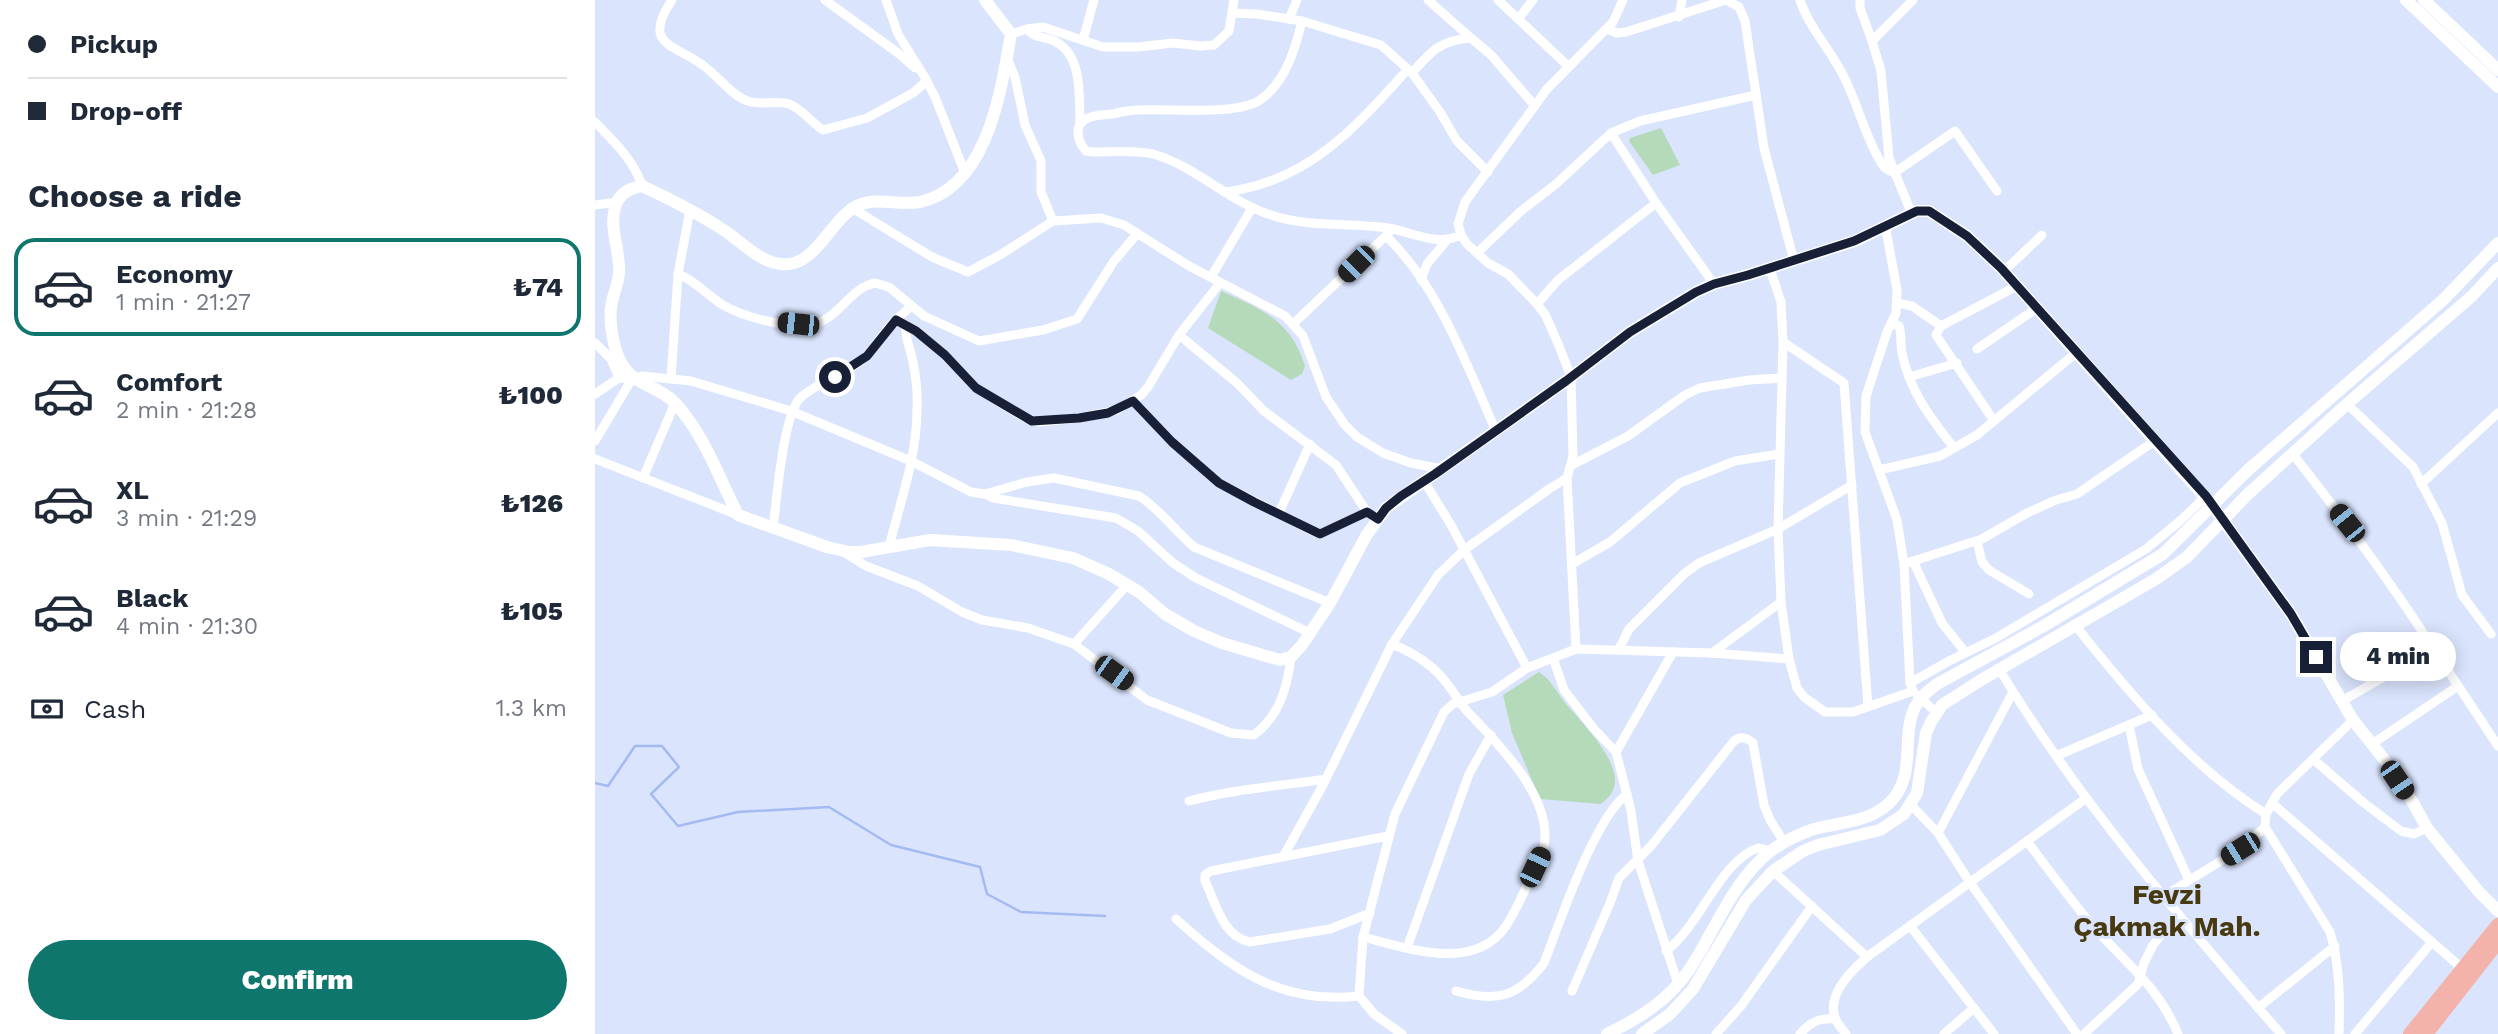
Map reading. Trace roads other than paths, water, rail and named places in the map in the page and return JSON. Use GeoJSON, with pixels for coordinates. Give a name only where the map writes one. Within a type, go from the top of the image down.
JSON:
{"type":"FeatureCollection","features":[{"type":"Feature","properties":{"kind":"main road"},"geometry":{"type":"LineString","coordinates":[[2410,1034],[2498,925]]}},
{"type":"Feature","properties":{"kind":"main road"},"geometry":{"type":"LineString","coordinates":[[2426,1034],[2498,942]]}},
{"type":"Feature","properties":{"kind":"street"},"geometry":{"type":"LineString","coordinates":[[672,0],[661,15],[659,26],[671,49],[703,65],[738,96],[752,103],[786,103],[823,130],[867,117],[913,93],[927,81]]}},
{"type":"Feature","properties":{"kind":"street"},"geometry":{"type":"LineString","coordinates":[[825,0],[898,53],[927,81]]}},
{"type":"Feature","properties":{"kind":"street"},"geometry":{"type":"LineString","coordinates":[[886,0],[898,34],[927,81],[965,173]]}},
{"type":"Feature","properties":{"kind":"street"},"geometry":{"type":"LineString","coordinates":[[595,441],[625,379],[611,305],[619,271],[614,217],[617,202],[626,191],[642,186],[690,209],[764,258],[785,265],[804,260],[852,208],[868,201],[904,204],[922,201],[946,189],[965,173],[988,136],[1007,58],[1011,34],[985,0]]}},
{"type":"Feature","properties":{"kind":"street"},"geometry":{"type":"LineString","coordinates":[[1083,40],[1094,0]]}},
{"type":"Feature","properties":{"kind":"street"},"geometry":{"type":"LineString","coordinates":[[1011,34],[1043,27],[1103,47],[1172,43],[1214,45],[1229,31],[1234,0]]}},
{"type":"Feature","properties":{"kind":"street"},"geometry":{"type":"LineString","coordinates":[[1289,19],[1297,0]]}},
{"type":"Feature","properties":{"kind":"street"},"geometry":{"type":"LineString","coordinates":[[1428,0],[1491,55],[1535,106]]}},
{"type":"Feature","properties":{"kind":"street"},"geometry":{"type":"LineString","coordinates":[[1498,0],[1568,66]]}},
{"type":"Feature","properties":{"kind":"street"},"geometry":{"type":"LineString","coordinates":[[1518,19],[1533,0]]}},
{"type":"Feature","properties":{"kind":"street"},"geometry":{"type":"LineString","coordinates":[[1576,649],[1567,478],[1572,465],[1571,377],[1546,316],[1508,274],[1488,263],[1477,253],[1461,235],[1458,224],[1465,202],[1535,106],[1568,66],[1607,29],[1618,14],[1623,0]]}},
{"type":"Feature","properties":{"kind":"street"},"geometry":{"type":"LineString","coordinates":[[1679,17],[1682,0]]}},
{"type":"Feature","properties":{"kind":"street"},"geometry":{"type":"LineString","coordinates":[[1607,29],[1617,33],[1626,32],[1726,0],[1736,1],[1745,21],[1769,170],[1794,261]]}},
{"type":"Feature","properties":{"kind":"street"},"geometry":{"type":"LineString","coordinates":[[1800,0],[1806,16],[1829,49],[1845,79],[1881,163],[1894,173]]}},
{"type":"Feature","properties":{"kind":"street"},"geometry":{"type":"LineString","coordinates":[[1860,0],[1860,8],[1881,71],[1889,158],[1911,212]]}},
{"type":"Feature","properties":{"kind":"street"},"geometry":{"type":"LineString","coordinates":[[1872,41],[1913,0]]}},
{"type":"Feature","properties":{"kind":"street"},"geometry":{"type":"LineString","coordinates":[[2406,0],[2498,87]]}},
{"type":"Feature","properties":{"kind":"street"},"geometry":{"type":"LineString","coordinates":[[2424,0],[2498,70]]}},
{"type":"Feature","properties":{"kind":"street"},"geometry":{"type":"LineString","coordinates":[[1233,13],[1289,19],[1381,46],[1410,71],[1457,141],[1488,172]]}},
{"type":"Feature","properties":{"kind":"street"},"geometry":{"type":"LineString","coordinates":[[1080,124],[1087,118],[1135,110],[1242,108],[1259,101],[1277,85],[1296,47],[1302,22]]}},
{"type":"Feature","properties":{"kind":"street"},"geometry":{"type":"LineString","coordinates":[[1027,29],[1033,35],[1056,41],[1068,52],[1078,82],[1078,139],[1086,151],[1151,154],[1173,162],[1252,208],[1272,216],[1310,224],[1434,240],[1447,240],[1461,235]]}},
{"type":"Feature","properties":{"kind":"street"},"geometry":{"type":"LineString","coordinates":[[1225,192],[1250,189],[1309,163],[1349,133],[1434,49],[1452,39],[1471,38]]}},
{"type":"Feature","properties":{"kind":"street"},"geometry":{"type":"LineString","coordinates":[[1007,58],[1015,77],[1025,125],[1041,161],[1041,192],[1053,221]]}},
{"type":"Feature","properties":{"kind":"street"},"geometry":{"type":"LineString","coordinates":[[1477,253],[1611,133],[1640,121],[1756,95]]}},
{"type":"Feature","properties":{"kind":"street"},"geometry":{"type":"LineString","coordinates":[[595,122],[626,154],[638,173],[642,186]]}},
{"type":"Feature","properties":{"kind":"street"},"geometry":{"type":"LineString","coordinates":[[1894,173],[1955,131],[1997,191]]}},
{"type":"Feature","properties":{"kind":"street"},"geometry":{"type":"LineString","coordinates":[[1611,133],[1656,203],[1714,284]]}},
{"type":"Feature","properties":{"kind":"street"},"geometry":{"type":"LineString","coordinates":[[595,205],[617,202]]}},
{"type":"Feature","properties":{"kind":"street"},"geometry":{"type":"LineString","coordinates":[[1537,304],[1558,280],[1656,203]]}},
{"type":"Feature","properties":{"kind":"street"},"geometry":{"type":"LineString","coordinates":[[852,208],[932,257],[968,272],[1053,221],[1101,218],[1124,225],[1220,283],[1276,310],[1294,324],[1308,348],[1326,397],[1345,425],[1357,437],[1383,453],[1403,461],[1442,469]]}},
{"type":"Feature","properties":{"kind":"street"},"geometry":{"type":"LineString","coordinates":[[1210,277],[1252,208]]}},
{"type":"Feature","properties":{"kind":"street"},"geometry":{"type":"LineString","coordinates":[[671,379],[678,274],[690,209]]}},
{"type":"Feature","properties":{"kind":"street"},"geometry":{"type":"LineString","coordinates":[[1133,401],[1172,442],[1219,483],[1320,534],[1373,516],[1386,508],[1630,332],[1696,292],[1854,241],[1911,212],[1929,211],[1967,236],[2004,271],[2209,500],[2291,614],[2353,720],[2412,801],[2427,828],[2463,874],[2498,911]]}},
{"type":"Feature","properties":{"kind":"street"},"geometry":{"type":"LineString","coordinates":[[1885,225],[1897,290],[1896,313],[1866,396],[1865,432],[1897,520],[1909,563],[1942,623],[1965,653]]}},
{"type":"Feature","properties":{"kind":"street"},"geometry":{"type":"LineString","coordinates":[[1388,233],[1416,270],[1451,330],[1496,431]]}},
{"type":"Feature","properties":{"kind":"street"},"geometry":{"type":"LineString","coordinates":[[1294,324],[1388,233]]}},
{"type":"Feature","properties":{"kind":"street"},"geometry":{"type":"LineString","coordinates":[[678,274],[695,281],[724,305],[768,321],[809,325],[818,323],[838,310],[862,288],[875,283],[888,287],[924,316],[979,341],[1043,330],[1077,319],[1114,261],[1137,234]]}},
{"type":"Feature","properties":{"kind":"street"},"geometry":{"type":"LineString","coordinates":[[2004,271],[2042,235]]}},
{"type":"Feature","properties":{"kind":"street"},"geometry":{"type":"LineString","coordinates":[[1421,280],[1427,264],[1447,240]]}},
{"type":"Feature","properties":{"kind":"street"},"geometry":{"type":"LineString","coordinates":[[1914,691],[1965,653],[1996,638],[2146,549],[2248,470],[2444,300],[2498,243]]}},
{"type":"Feature","properties":{"kind":"street"},"geometry":{"type":"LineString","coordinates":[[1642,1034],[1670,1014],[1693,989],[1746,900],[1773,871],[1786,860],[1818,845],[1880,830],[1893,822],[1911,804],[1921,778],[1926,733],[1936,712],[1953,696],[2172,569],[2203,543],[2246,495],[2472,296],[2498,268]]}},
{"type":"Feature","properties":{"kind":"street"},"geometry":{"type":"LineString","coordinates":[[1770,269],[1781,302],[1783,342],[1778,528],[1781,602],[1789,659],[1797,688],[1814,706],[1825,712],[1853,712],[1937,684],[2042,627],[2146,566],[2178,541],[2209,500]]}},
{"type":"Feature","properties":{"kind":"street"},"geometry":{"type":"LineString","coordinates":[[896,320],[945,355],[976,388],[1032,421],[1079,418],[1108,413],[1133,401],[1148,387],[1179,335],[1220,283]]}},
{"type":"Feature","properties":{"kind":"street"},"geometry":{"type":"LineString","coordinates":[[1994,421],[1936,335],[1941,326],[2017,286]]}},
{"type":"Feature","properties":{"kind":"street"},"geometry":{"type":"LineString","coordinates":[[1896,303],[1912,306],[1941,326]]}},
{"type":"Feature","properties":{"kind":"street"},"geometry":{"type":"LineString","coordinates":[[773,527],[794,405],[808,392],[867,356],[896,320],[912,306]]}},
{"type":"Feature","properties":{"kind":"street"},"geometry":{"type":"LineString","coordinates":[[1977,349],[2037,308]]}},
{"type":"Feature","properties":{"kind":"street"},"geometry":{"type":"LineString","coordinates":[[1892,323],[1899,326],[1909,377],[1921,405],[1954,448]]}},
{"type":"Feature","properties":{"kind":"street"},"geometry":{"type":"LineString","coordinates":[[889,547],[916,432],[917,393],[906,325]]}},
{"type":"Feature","properties":{"kind":"street"},"geometry":{"type":"LineString","coordinates":[[1179,335],[1237,383],[1264,411],[1336,465],[1373,516]]}},
{"type":"Feature","properties":{"kind":"street"},"geometry":{"type":"LineString","coordinates":[[1783,342],[1844,383],[1868,707]]}},
{"type":"Feature","properties":{"kind":"street"},"geometry":{"type":"LineString","coordinates":[[595,343],[625,379],[663,393],[675,403],[707,449],[738,515]]}},
{"type":"Feature","properties":{"kind":"street"},"geometry":{"type":"LineString","coordinates":[[1879,470],[1940,456],[1977,435],[2077,352]]}},
{"type":"Feature","properties":{"kind":"street"},"geometry":{"type":"LineString","coordinates":[[1909,377],[1957,363]]}},
{"type":"Feature","properties":{"kind":"street"},"geometry":{"type":"LineString","coordinates":[[595,394],[625,379],[642,376],[691,381],[791,411],[911,461],[971,492],[1116,518],[1138,531],[1196,578],[1310,633]]}},
{"type":"Feature","properties":{"kind":"street"},"geometry":{"type":"LineString","coordinates":[[1572,465],[1627,436],[1685,395],[1700,388],[1782,378]]}},
{"type":"Feature","properties":{"kind":"street"},"geometry":{"type":"LineString","coordinates":[[643,478],[675,403]]}},
{"type":"Feature","properties":{"kind":"street"},"geometry":{"type":"LineString","coordinates":[[2347,404],[2413,467],[2442,523],[2462,595],[2491,634]]}},
{"type":"Feature","properties":{"kind":"street"},"geometry":{"type":"LineString","coordinates":[[2421,484],[2498,413]]}},
{"type":"Feature","properties":{"kind":"street"},"geometry":{"type":"LineString","coordinates":[[1909,563],[1977,541],[2027,513],[2077,494],[2156,440]]}},
{"type":"Feature","properties":{"kind":"street"},"geometry":{"type":"LineString","coordinates":[[1279,513],[1310,444]]}},
{"type":"Feature","properties":{"kind":"street"},"geometry":{"type":"LineString","coordinates":[[2292,453],[2403,601],[2498,747]]}},
{"type":"Feature","properties":{"kind":"street"},"geometry":{"type":"LineString","coordinates":[[1572,564],[1610,542],[1680,483],[1735,461],[1779,454]]}},
{"type":"Feature","properties":{"kind":"street"},"geometry":{"type":"LineString","coordinates":[[595,458],[738,515],[840,550],[866,566],[918,586],[962,612],[982,620],[1028,628],[1074,644],[1147,700],[1231,733],[1254,735],[1267,726],[1287,688],[1291,657],[1330,603],[1366,536],[1373,516]]}},
{"type":"Feature","properties":{"kind":"street"},"geometry":{"type":"LineString","coordinates":[[985,494],[1027,482],[1054,478],[1139,496],[1150,503],[1195,547],[1330,603]]}},
{"type":"Feature","properties":{"kind":"street"},"geometry":{"type":"LineString","coordinates":[[1283,857],[1326,779],[1392,644],[1438,575],[1464,550],[1567,478]]}},
{"type":"Feature","properties":{"kind":"street"},"geometry":{"type":"LineString","coordinates":[[1424,481],[1527,668]]}},
{"type":"Feature","properties":{"kind":"street"},"geometry":{"type":"LineString","coordinates":[[1619,649],[1629,629],[1684,574],[1716,554],[1778,528],[1852,485]]}},
{"type":"Feature","properties":{"kind":"street"},"geometry":{"type":"LineString","coordinates":[[840,550],[861,552],[930,540],[1011,545],[1073,558],[1127,585],[1165,614],[1194,631],[1222,643],[1280,660],[1291,657]]}},
{"type":"Feature","properties":{"kind":"street"},"geometry":{"type":"LineString","coordinates":[[1977,541],[1982,562],[1989,570],[2029,594]]}},
{"type":"Feature","properties":{"kind":"street"},"geometry":{"type":"LineString","coordinates":[[1607,1034],[1647,1012],[1678,984],[1746,875],[1771,851],[1809,831],[1873,814],[1891,802],[1902,785],[1914,691],[1909,563]]}},
{"type":"Feature","properties":{"kind":"street"},"geometry":{"type":"LineString","coordinates":[[1074,644],[1127,585]]}},
{"type":"Feature","properties":{"kind":"street"},"geometry":{"type":"LineString","coordinates":[[1712,653],[1781,602]]}},
{"type":"Feature","properties":{"kind":"street"},"geometry":{"type":"LineString","coordinates":[[2075,625],[2117,679],[2152,715],[2225,786],[2266,814]]}},
{"type":"Feature","properties":{"kind":"street"},"geometry":{"type":"LineString","coordinates":[[1363,937],[1407,948],[1461,953],[1486,944],[1507,925],[1544,847],[1546,824],[1543,813],[1512,761],[1435,670],[1415,655],[1392,644]]}},
{"type":"Feature","properties":{"kind":"street"},"geometry":{"type":"LineString","coordinates":[[2342,701],[2418,657],[2431,645]]}},
{"type":"Feature","properties":{"kind":"street"},"geometry":{"type":"LineString","coordinates":[[1402,1034],[1374,1014],[1359,996],[1363,937],[1388,836],[1403,793],[1448,707],[1492,692],[1527,668],[1576,649],[1712,653],[1789,659]]}},
{"type":"Feature","properties":{"kind":"street"},"geometry":{"type":"LineString","coordinates":[[1616,752],[1673,652]]}},
{"type":"Feature","properties":{"kind":"street"},"geometry":{"type":"LineString","coordinates":[[1553,658],[1564,690],[1616,752],[1627,794],[1638,861],[1678,984]]}},
{"type":"Feature","properties":{"kind":"street"},"geometry":{"type":"LineString","coordinates":[[1999,670],[2085,799],[2281,1034]]}},
{"type":"Feature","properties":{"kind":"street"},"geometry":{"type":"LineString","coordinates":[[2372,744],[2458,686]]}},
{"type":"Feature","properties":{"kind":"street"},"geometry":{"type":"LineString","coordinates":[[1914,691],[1936,712]]}},
{"type":"Feature","properties":{"kind":"street"},"geometry":{"type":"LineString","coordinates":[[1938,833],[2013,692]]}},
{"type":"Feature","properties":{"kind":"street"},"geometry":{"type":"LineString","coordinates":[[2056,756],[2152,715]]}},
{"type":"Feature","properties":{"kind":"street"},"geometry":{"type":"LineString","coordinates":[[2339,1034],[2340,1004],[2335,946],[2330,932],[2265,827],[2266,814],[2277,794],[2353,720]]}},
{"type":"Feature","properties":{"kind":"street"},"geometry":{"type":"LineString","coordinates":[[2129,725],[2138,769],[2189,880]]}},
{"type":"Feature","properties":{"kind":"street"},"geometry":{"type":"LineString","coordinates":[[1407,948],[1469,774],[1491,735]]}},
{"type":"Feature","properties":{"kind":"street"},"geometry":{"type":"LineString","coordinates":[[1572,991],[1619,878],[1638,861],[1734,741],[1742,738],[1753,743],[1764,805],[1784,842]]}},
{"type":"Feature","properties":{"kind":"street"},"geometry":{"type":"LineString","coordinates":[[2313,759],[2401,831],[2414,834],[2427,828]]}},
{"type":"Feature","properties":{"kind":"street"},"geometry":{"type":"LineString","coordinates":[[1189,801],[1223,792],[1326,779]]}},
{"type":"Feature","properties":{"kind":"street"},"geometry":{"type":"LineString","coordinates":[[1456,991],[1480,998],[1502,996],[1518,990],[1532,979],[1544,963],[1607,814],[1627,794]]}},
{"type":"Feature","properties":{"kind":"street"},"geometry":{"type":"LineString","coordinates":[[1846,1034],[1835,1019],[1836,1001],[1843,981],[1867,957],[2085,799]]}},
{"type":"Feature","properties":{"kind":"street"},"geometry":{"type":"LineString","coordinates":[[2272,803],[2463,969]]}},
{"type":"Feature","properties":{"kind":"street"},"geometry":{"type":"LineString","coordinates":[[1911,804],[1938,833],[2077,1034]]}},
{"type":"Feature","properties":{"kind":"street"},"geometry":{"type":"LineString","coordinates":[[2164,896],[2240,849],[2265,827]]}},
{"type":"Feature","properties":{"kind":"street"},"geometry":{"type":"LineString","coordinates":[[1370,913],[1319,932],[1250,942],[1238,939],[1227,928],[1205,881],[1205,875],[1211,870],[1388,836]]}},
{"type":"Feature","properties":{"kind":"street"},"geometry":{"type":"LineString","coordinates":[[2027,841],[2090,923],[2142,975],[2168,1011],[2178,1034]]}},
{"type":"Feature","properties":{"kind":"street"},"geometry":{"type":"LineString","coordinates":[[1666,951],[1684,935],[1715,889],[1744,856],[1758,848],[1771,851]]}},
{"type":"Feature","properties":{"kind":"street"},"geometry":{"type":"LineString","coordinates":[[1773,871],[1867,957]]}},
{"type":"Feature","properties":{"kind":"street"},"geometry":{"type":"LineString","coordinates":[[1716,1034],[1757,984],[1812,906]]}},
{"type":"Feature","properties":{"kind":"street"},"geometry":{"type":"LineString","coordinates":[[2084,1034],[2132,990],[2142,975],[2144,963],[2153,945],[2182,918]]}},
{"type":"Feature","properties":{"kind":"street"},"geometry":{"type":"LineString","coordinates":[[1176,919],[1213,953],[1238,970],[1302,996],[1332,999],[1359,996]]}},
{"type":"Feature","properties":{"kind":"street"},"geometry":{"type":"LineString","coordinates":[[1911,927],[1994,1034]]}},
{"type":"Feature","properties":{"kind":"street"},"geometry":{"type":"LineString","coordinates":[[2355,1034],[2432,942]]}},
{"type":"Feature","properties":{"kind":"street"},"geometry":{"type":"LineString","coordinates":[[2258,1008],[2335,946]]}},
{"type":"Feature","properties":{"kind":"street"},"geometry":{"type":"LineString","coordinates":[[1944,1034],[1974,1008]]}},
{"type":"Feature","properties":{"kind":"street"},"geometry":{"type":"LineString","coordinates":[[1800,1034],[1808,1024],[1816,1020],[1835,1019]]}},
{"type":"Feature","properties":{"kind":"waterway"},"geometry":{"type":"LineString","coordinates":[[595,783],[608,786],[635,746],[662,746],[679,767],[651,794],[678,826],[738,812],[829,807],[891,845],[980,867],[987,894],[1021,912],[1105,916]]}},
{"type":"Feature","properties":{"kind":"district","name":"Fevzi Çakmak Mah."},"geometry":{"type":"Point","coordinates":[2167,910]}}]}
